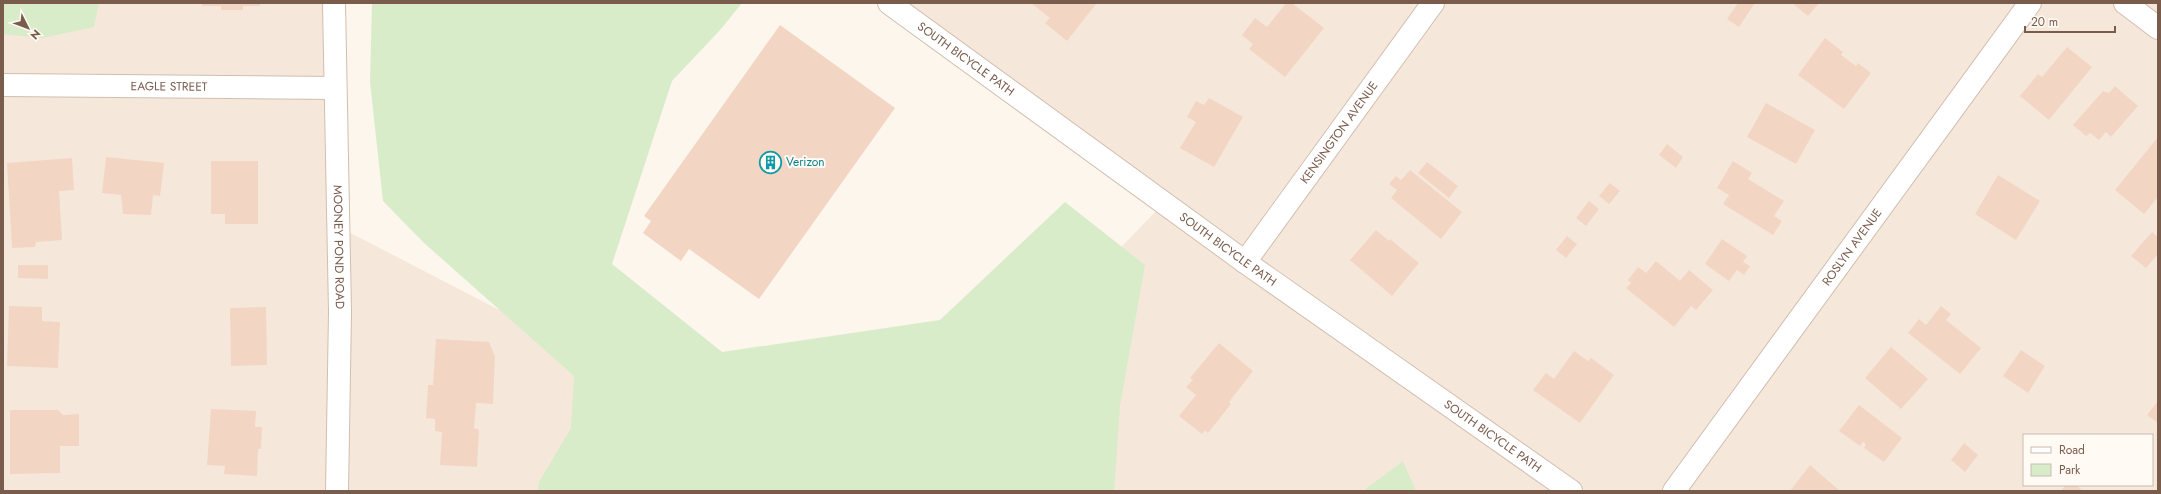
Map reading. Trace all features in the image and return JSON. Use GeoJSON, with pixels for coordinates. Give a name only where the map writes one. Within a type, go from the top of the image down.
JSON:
{"type":"FeatureCollection","features":[{"type":"Feature","properties":{"kind":"street","name":"MOONEY POND ROAD"},"geometry":{"type":"LineString","coordinates":[[334,3],[340,312],[337,491]]}},
{"type":"Feature","properties":{"kind":"street","name":"SOUTH BICYCLE PATH"},"geometry":{"type":"LineString","coordinates":[[889,3],[1245,262],[1571,491]]}},
{"type":"Feature","properties":{"kind":"street","name":"KENSINGTON AVENUE"},"geometry":{"type":"LineString","coordinates":[[1245,262],[1434,3]]}},
{"type":"Feature","properties":{"kind":"street","name":"ROSLYN AVENUE"},"geometry":{"type":"LineString","coordinates":[[1674,491],[2030,3]]}},
{"type":"Feature","properties":{"kind":"street"},"geometry":{"type":"LineString","coordinates":[[2124,3],[2158,28]]}},
{"type":"Feature","properties":{"kind":"street","name":"EAGLE STREET"},"geometry":{"type":"LineString","coordinates":[[3,85],[335,88]]}},
{"type":"Feature","properties":{"kind":"shaded area"},"geometry":{"type":"Polygon","coordinates":[[[3,3],[336,3],[337,226],[606,365],[602,491],[3,491],[3,3]]]}},
{"type":"Feature","properties":{"kind":"shaded area"},"geometry":{"type":"Polygon","coordinates":[[[889,3],[2158,3],[2158,491],[1071,491],[1093,276],[1164,203],[889,3]]]}},
{"type":"Feature","properties":{"kind":"green space"},"geometry":{"type":"Polygon","coordinates":[[[3,3],[99,3],[94,27],[43,38],[3,34],[3,3]]]}},
{"type":"Feature","properties":{"kind":"green space"},"geometry":{"type":"Polygon","coordinates":[[[372,3],[742,3],[721,29],[672,81],[612,264],[722,352],[940,320],[1065,202],[1145,265],[1120,406],[1114,491],[538,491],[539,482],[571,428],[574,376],[423,242],[383,201],[370,82],[372,3]]]}},
{"type":"Feature","properties":{"kind":"green space"},"geometry":{"type":"Polygon","coordinates":[[[1403,461],[1416,491],[1363,491],[1403,461]]]}},
{"type":"Feature","properties":{"kind":"building"},"geometry":{"type":"Polygon","coordinates":[[[202,3],[260,3],[260,6],[243,6],[243,10],[221,10],[221,6],[202,6],[202,3]]]}},
{"type":"Feature","properties":{"kind":"building"},"geometry":{"type":"Polygon","coordinates":[[[1031,3],[1096,4],[1067,41],[1045,23],[1050,18],[1031,3]]]}},
{"type":"Feature","properties":{"kind":"building"},"geometry":{"type":"Polygon","coordinates":[[[1286,3],[1292,3],[1324,28],[1285,77],[1249,49],[1253,44],[1242,35],[1255,18],[1267,27],[1286,3]]]}},
{"type":"Feature","properties":{"kind":"building"},"geometry":{"type":"Polygon","coordinates":[[[1738,3],[1755,3],[1739,27],[1727,19],[1738,3]]]}},
{"type":"Feature","properties":{"kind":"building"},"geometry":{"type":"Polygon","coordinates":[[[1792,3],[1819,3],[1808,16],[1792,3]]]}},
{"type":"Feature","properties":{"kind":"building","name":"Verizon"},"geometry":{"type":"Polygon","coordinates":[[[780,25],[895,108],[759,299],[689,249],[681,261],[643,233],[651,221],[644,216],[780,25]]]}},
{"type":"Feature","properties":{"kind":"building"},"geometry":{"type":"Polygon","coordinates":[[[1825,38],[1843,52],[1841,55],[1856,66],[1858,63],[1871,73],[1844,109],[1798,75],[1825,38]]]}},
{"type":"Feature","properties":{"kind":"building"},"geometry":{"type":"Polygon","coordinates":[[[2067,47],[2092,67],[2049,120],[2020,96],[2038,74],[2042,77],[2067,47]]]}},
{"type":"Feature","properties":{"kind":"building"},"geometry":{"type":"Polygon","coordinates":[[[2115,86],[2138,106],[2111,137],[2106,132],[2099,140],[2090,133],[2086,136],[2073,125],[2103,91],[2109,93],[2115,86]]]}},
{"type":"Feature","properties":{"kind":"building"},"geometry":{"type":"Polygon","coordinates":[[[1209,98],[1243,117],[1214,167],[1180,148],[1196,122],[1187,117],[1196,101],[1204,105],[1209,98]]]}},
{"type":"Feature","properties":{"kind":"building"},"geometry":{"type":"Polygon","coordinates":[[[1766,103],[1815,130],[1796,164],[1747,137],[1766,103]]]}},
{"type":"Feature","properties":{"kind":"building"},"geometry":{"type":"Polygon","coordinates":[[[2158,137],[2158,197],[2144,214],[2115,190],[2158,137]]]}},
{"type":"Feature","properties":{"kind":"building"},"geometry":{"type":"Polygon","coordinates":[[[1667,144],[1683,157],[1676,168],[1659,155],[1667,144]]]}},
{"type":"Feature","properties":{"kind":"building"},"geometry":{"type":"Polygon","coordinates":[[[106,157],[164,163],[160,196],[153,195],[151,215],[123,214],[121,195],[102,193],[106,157]]]}},
{"type":"Feature","properties":{"kind":"building"},"geometry":{"type":"Polygon","coordinates":[[[72,158],[74,190],[59,191],[62,240],[36,242],[35,247],[12,248],[7,163],[72,158]]]}},
{"type":"Feature","properties":{"kind":"building"},"geometry":{"type":"Polygon","coordinates":[[[211,161],[258,161],[258,224],[225,224],[225,214],[211,214],[211,161]]]}},
{"type":"Feature","properties":{"kind":"building"},"geometry":{"type":"Polygon","coordinates":[[[1733,161],[1752,173],[1748,179],[1784,201],[1774,216],[1782,221],[1773,235],[1723,204],[1729,195],[1717,188],[1733,161]]]}},
{"type":"Feature","properties":{"kind":"building"},"geometry":{"type":"Polygon","coordinates":[[[1427,162],[1458,186],[1449,198],[1418,173],[1427,162]]]}},
{"type":"Feature","properties":{"kind":"building"},"geometry":{"type":"Polygon","coordinates":[[[1410,170],[1462,212],[1441,239],[1391,198],[1397,190],[1389,184],[1396,176],[1401,180],[1410,170]]]}},
{"type":"Feature","properties":{"kind":"building"},"geometry":{"type":"Polygon","coordinates":[[[1998,175],[2040,201],[2016,240],[1975,214],[1998,175]]]}},
{"type":"Feature","properties":{"kind":"building"},"geometry":{"type":"Polygon","coordinates":[[[1610,183],[1620,191],[1609,204],[1599,196],[1610,183]]]}},
{"type":"Feature","properties":{"kind":"building"},"geometry":{"type":"Polygon","coordinates":[[[1589,201],[1599,209],[1586,226],[1576,218],[1589,201]]]}},
{"type":"Feature","properties":{"kind":"building"},"geometry":{"type":"Polygon","coordinates":[[[1376,230],[1389,241],[1390,239],[1419,263],[1392,296],[1350,260],[1376,230]]]}},
{"type":"Feature","properties":{"kind":"building"},"geometry":{"type":"Polygon","coordinates":[[[2152,232],[2158,237],[2158,254],[2146,268],[2131,256],[2152,232]]]}},
{"type":"Feature","properties":{"kind":"building"},"geometry":{"type":"Polygon","coordinates":[[[1567,236],[1577,244],[1566,258],[1556,250],[1567,236]]]}},
{"type":"Feature","properties":{"kind":"building"},"geometry":{"type":"Polygon","coordinates":[[[1722,239],[1747,256],[1743,262],[1750,266],[1744,275],[1737,270],[1729,281],[1705,264],[1722,239]]]}},
{"type":"Feature","properties":{"kind":"building"},"geometry":{"type":"Polygon","coordinates":[[[1656,261],[1680,281],[1689,270],[1713,290],[1696,310],[1691,306],[1674,327],[1626,288],[1631,283],[1628,280],[1638,267],[1646,273],[1656,261]]]}},
{"type":"Feature","properties":{"kind":"building"},"geometry":{"type":"Polygon","coordinates":[[[18,265],[48,265],[48,279],[18,278],[18,265]]]}},
{"type":"Feature","properties":{"kind":"building"},"geometry":{"type":"Polygon","coordinates":[[[9,306],[42,307],[42,321],[60,322],[58,368],[7,366],[9,306]]]}},
{"type":"Feature","properties":{"kind":"building"},"geometry":{"type":"Polygon","coordinates":[[[1941,306],[1951,314],[1946,320],[1981,348],[1960,374],[1908,333],[1919,319],[1926,325],[1941,306]]]}},
{"type":"Feature","properties":{"kind":"building"},"geometry":{"type":"Polygon","coordinates":[[[266,307],[267,365],[231,366],[230,308],[266,307]]]}},
{"type":"Feature","properties":{"kind":"building"},"geometry":{"type":"Polygon","coordinates":[[[436,339],[489,342],[495,357],[493,404],[476,403],[474,428],[479,430],[477,467],[440,465],[442,432],[435,431],[435,419],[426,418],[428,385],[433,385],[436,339]]]}},
{"type":"Feature","properties":{"kind":"building"},"geometry":{"type":"Polygon","coordinates":[[[1219,343],[1253,371],[1229,402],[1231,404],[1208,433],[1205,430],[1202,434],[1179,416],[1196,395],[1186,387],[1193,380],[1190,378],[1219,343]]]}},
{"type":"Feature","properties":{"kind":"building"},"geometry":{"type":"Polygon","coordinates":[[[1891,347],[1928,379],[1901,409],[1865,378],[1891,347]]]}},
{"type":"Feature","properties":{"kind":"building"},"geometry":{"type":"Polygon","coordinates":[[[2021,350],[2045,366],[2028,393],[2003,376],[2021,350]]]}},
{"type":"Feature","properties":{"kind":"building"},"geometry":{"type":"Polygon","coordinates":[[[1574,351],[1588,361],[1591,358],[1614,375],[1580,423],[1533,390],[1546,373],[1554,379],[1574,351]]]}},
{"type":"Feature","properties":{"kind":"building"},"geometry":{"type":"Polygon","coordinates":[[[2158,401],[2158,423],[2147,415],[2158,401]]]}},
{"type":"Feature","properties":{"kind":"building"},"geometry":{"type":"Polygon","coordinates":[[[1859,405],[1902,438],[1884,462],[1864,448],[1866,444],[1863,442],[1860,446],[1839,431],[1859,405]]]}},
{"type":"Feature","properties":{"kind":"building"},"geometry":{"type":"Polygon","coordinates":[[[211,409],[256,411],[255,427],[262,427],[261,449],[258,449],[257,476],[224,474],[225,466],[207,465],[211,409]]]}},
{"type":"Feature","properties":{"kind":"building"},"geometry":{"type":"Polygon","coordinates":[[[10,410],[58,410],[63,415],[79,414],[79,446],[60,446],[60,473],[10,474],[10,410]]]}},
{"type":"Feature","properties":{"kind":"building"},"geometry":{"type":"Polygon","coordinates":[[[1964,443],[1978,455],[1965,472],[1951,460],[1964,443]]]}},
{"type":"Feature","properties":{"kind":"building"},"geometry":{"type":"Polygon","coordinates":[[[1810,465],[1840,491],[1790,491],[1810,465]]]}},
{"type":"Feature","properties":{"kind":"building"},"geometry":{"type":"Polygon","coordinates":[[[2065,486],[2077,486],[2083,491],[2061,491],[2065,486]]]}},
{"type":"Feature","properties":{"kind":"place","name":"Verizon"},"geometry":{"type":"Point","coordinates":[770,162]}}]}
